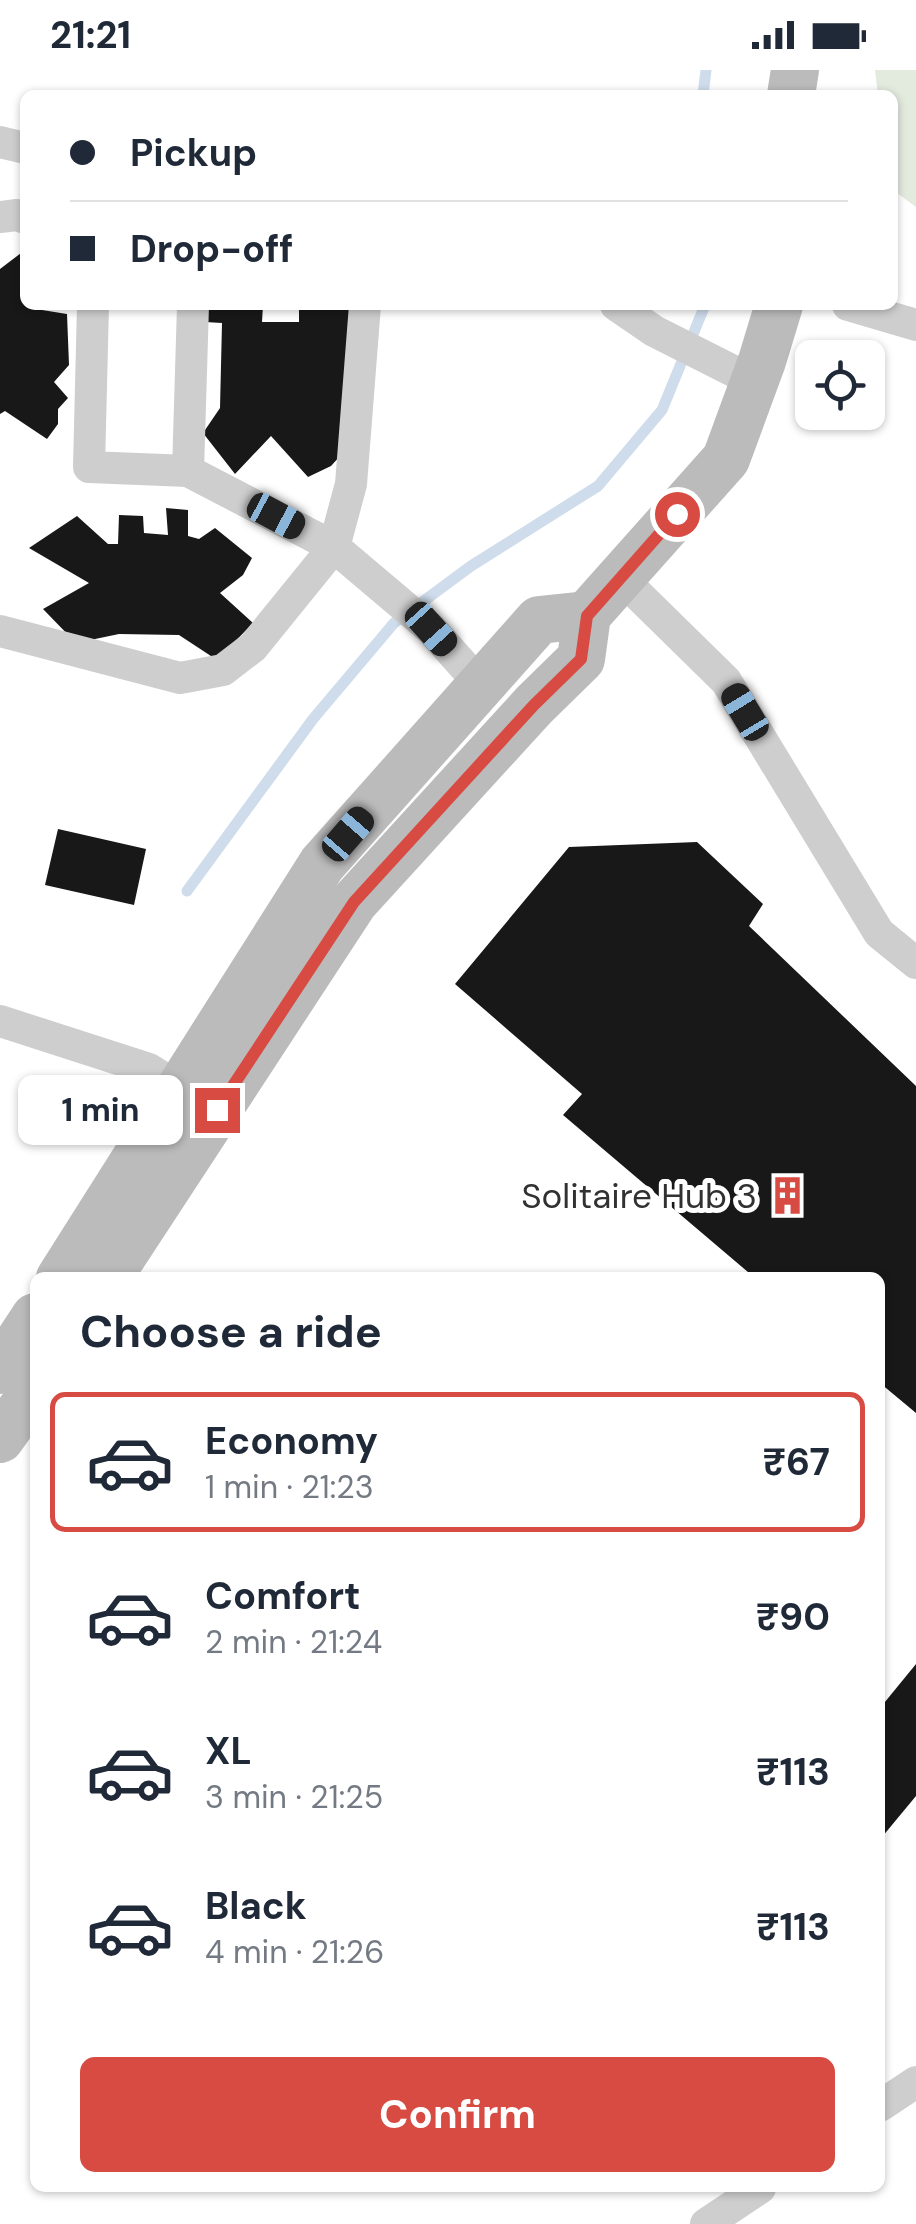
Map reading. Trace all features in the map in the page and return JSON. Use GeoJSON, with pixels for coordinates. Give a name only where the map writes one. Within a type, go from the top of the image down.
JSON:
{"type":"FeatureCollection","features":[{"type":"Feature","properties":{"kind":"street"},"geometry":{"type":"LineString","coordinates":[[93,310],[89,467],[188,471],[334,547],[431,629],[480,684]]}},
{"type":"Feature","properties":{"kind":"street"},"geometry":{"type":"LineString","coordinates":[[188,471],[193,310]]}},
{"type":"Feature","properties":{"kind":"street"},"geometry":{"type":"LineString","coordinates":[[0,630],[180,678],[223,670],[253,647],[334,547],[351,484],[366,310]]}},
{"type":"Feature","properties":{"kind":"street"},"geometry":{"type":"LineString","coordinates":[[624,310],[664,336],[755,382]]}},
{"type":"Feature","properties":{"kind":"street"},"geometry":{"type":"LineString","coordinates":[[65,1272],[354,902],[581,659],[587,616],[726,459],[777,310]]}},
{"type":"Feature","properties":{"kind":"street"},"geometry":{"type":"LineString","coordinates":[[866,310],[916,324]]}},
{"type":"Feature","properties":{"kind":"street"},"geometry":{"type":"LineString","coordinates":[[620,578],[726,681],[879,933],[916,963]]}},
{"type":"Feature","properties":{"kind":"street"},"geometry":{"type":"LineString","coordinates":[[111,1272],[322,864],[539,620],[587,616]]}},
{"type":"Feature","properties":{"kind":"street"},"geometry":{"type":"LineString","coordinates":[[0,1021],[149,1070],[199,1100]]}},
{"type":"Feature","properties":{"kind":"street"},"geometry":{"type":"LineString","coordinates":[[0,1370],[30,1325]]}},
{"type":"Feature","properties":{"kind":"street"},"geometry":{"type":"LineString","coordinates":[[0,1439],[30,1397]]}},
{"type":"Feature","properties":{"kind":"street"},"geometry":{"type":"LineString","coordinates":[[885,2103],[916,2082]]}},
{"type":"Feature","properties":{"kind":"street"},"geometry":{"type":"LineString","coordinates":[[706,2224],[754,2192]]}},
{"type":"Feature","properties":{"kind":"shaded area"},"geometry":{"type":"Polygon","coordinates":[[[875,70],[916,70],[916,207],[898,194],[898,90],[877,90],[875,70]]]}},
{"type":"Feature","properties":{"kind":"building"},"geometry":{"type":"Polygon","coordinates":[[[20,254],[20,310],[67,314],[69,365],[54,382],[68,398],[58,409],[58,424],[47,439],[5,411],[0,414],[0,269],[20,254]]]}},
{"type":"Feature","properties":{"kind":"building"},"geometry":{"type":"Polygon","coordinates":[[[205,310],[263,310],[262,322],[299,322],[299,310],[354,310],[351,444],[331,466],[308,477],[271,436],[235,474],[203,433],[220,408],[222,323],[205,322],[205,310]]]}},
{"type":"Feature","properties":{"kind":"building"},"geometry":{"type":"Polygon","coordinates":[[[166,508],[188,510],[188,536],[199,539],[215,528],[252,558],[243,575],[220,593],[253,623],[217,660],[179,635],[119,634],[76,643],[43,609],[89,583],[29,548],[77,516],[108,544],[118,544],[119,515],[143,516],[144,533],[168,535],[166,508]]]}},
{"type":"Feature","properties":{"kind":"building"},"geometry":{"type":"Polygon","coordinates":[[[58,829],[146,849],[134,905],[45,885],[58,829]]]}},
{"type":"Feature","properties":{"kind":"building","name":"Solitaire Hub 3"},"geometry":{"type":"Polygon","coordinates":[[[697,842],[763,904],[749,926],[916,1086],[916,1413],[885,1387],[885,1272],[748,1272],[563,1115],[582,1094],[455,984],[569,847],[697,842]]]}},
{"type":"Feature","properties":{"kind":"building"},"geometry":{"type":"Polygon","coordinates":[[[916,1664],[916,1796],[885,1833],[885,1702],[916,1664]]]}},
{"type":"Feature","properties":{"kind":"waterway"},"geometry":{"type":"LineString","coordinates":[[704,90],[706,70]]}},
{"type":"Feature","properties":{"kind":"waterway"},"geometry":{"type":"LineString","coordinates":[[187,891],[313,719],[394,623],[471,566],[598,486],[662,410],[703,310]]}},
{"type":"Feature","properties":{"kind":"place","name":"Solitaire Hub 3"},"geometry":{"type":"Point","coordinates":[787,1196]}},
{"type":"Feature","properties":{"kind":"route"},"geometry":{"type":"LineString","coordinates":[[217,1110],[354,902],[581,659],[587,616],[677,514]]}}]}
